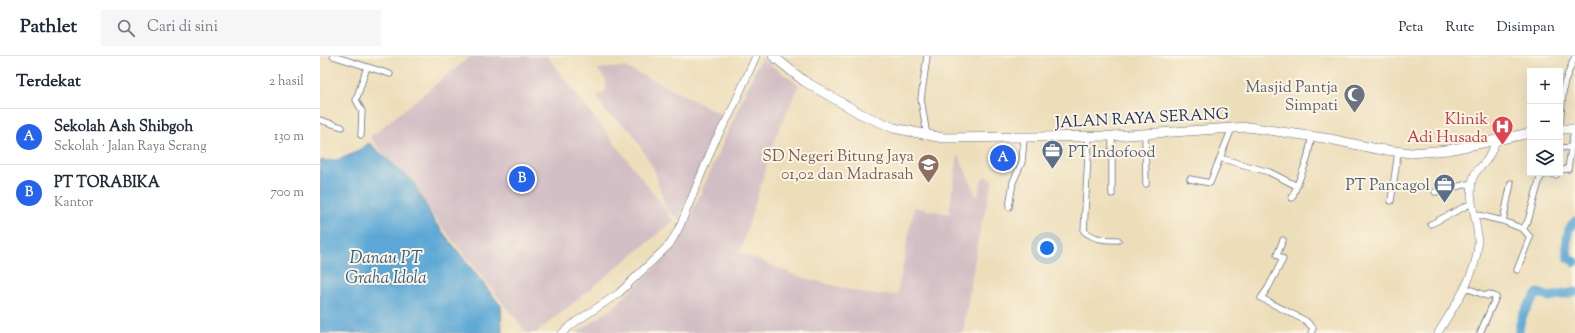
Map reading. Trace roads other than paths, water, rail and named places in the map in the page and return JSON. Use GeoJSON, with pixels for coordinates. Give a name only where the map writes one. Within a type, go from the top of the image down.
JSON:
{"type":"FeatureCollection","features":[{"type":"Feature","properties":{"kind":"highway","name":"JALAN RAYA SERANG"},"geometry":{"type":"LineString","coordinates":[[773,56],[804,81],[861,114],[894,128],[927,136],[957,138],[1112,136],[1248,127],[1312,136],[1398,152],[1430,153],[1527,134]]}},
{"type":"Feature","properties":{"kind":"highway"},"geometry":{"type":"LineString","coordinates":[[1563,129],[1575,129]]}},
{"type":"Feature","properties":{"kind":"street"},"geometry":{"type":"LineString","coordinates":[[333,56],[390,74]]}},
{"type":"Feature","properties":{"kind":"street"},"geometry":{"type":"LineString","coordinates":[[562,333],[618,293],[670,244],[680,226],[717,136],[730,114],[756,56]]}},
{"type":"Feature","properties":{"kind":"street"},"geometry":{"type":"LineString","coordinates":[[927,56],[921,99],[927,136]]}},
{"type":"Feature","properties":{"kind":"street"},"geometry":{"type":"LineString","coordinates":[[1562,104],[1564,84],[1575,56]]}},
{"type":"Feature","properties":{"kind":"street"},"geometry":{"type":"LineString","coordinates":[[361,135],[362,111],[356,100],[367,67]]}},
{"type":"Feature","properties":{"kind":"street"},"geometry":{"type":"LineString","coordinates":[[320,120],[342,127]]}},
{"type":"Feature","properties":{"kind":"street"},"geometry":{"type":"LineString","coordinates":[[1190,179],[1210,183],[1232,128]]}},
{"type":"Feature","properties":{"kind":"street"},"geometry":{"type":"LineString","coordinates":[[1563,170],[1568,169],[1575,129]]}},
{"type":"Feature","properties":{"kind":"street"},"geometry":{"type":"LineString","coordinates":[[1145,134],[1146,184]]}},
{"type":"Feature","properties":{"kind":"street"},"geometry":{"type":"LineString","coordinates":[[1089,136],[1084,230],[1091,236],[1100,239],[1118,240]]}},
{"type":"Feature","properties":{"kind":"street"},"geometry":{"type":"LineString","coordinates":[[1112,136],[1112,194]]}},
{"type":"Feature","properties":{"kind":"street"},"geometry":{"type":"LineString","coordinates":[[1292,198],[1307,160],[1312,136]]}},
{"type":"Feature","properties":{"kind":"street"},"geometry":{"type":"LineString","coordinates":[[1009,207],[1013,182],[1022,162],[1024,138]]}},
{"type":"Feature","properties":{"kind":"street"},"geometry":{"type":"LineString","coordinates":[[1438,333],[1464,287],[1476,260],[1478,239],[1472,203],[1472,183],[1475,174],[1490,155],[1497,139]]}},
{"type":"Feature","properties":{"kind":"street"},"geometry":{"type":"LineString","coordinates":[[1563,148],[1572,147]]}},
{"type":"Feature","properties":{"kind":"street"},"geometry":{"type":"LineString","coordinates":[[1391,201],[1398,152]]}},
{"type":"Feature","properties":{"kind":"street"},"geometry":{"type":"LineString","coordinates":[[1220,158],[1269,172],[1297,186]]}},
{"type":"Feature","properties":{"kind":"street"},"geometry":{"type":"LineString","coordinates":[[1523,229],[1528,221],[1540,178],[1542,176]]}},
{"type":"Feature","properties":{"kind":"street"},"geometry":{"type":"LineString","coordinates":[[1435,192],[1472,183]]}},
{"type":"Feature","properties":{"kind":"street"},"geometry":{"type":"LineString","coordinates":[[1503,220],[1511,183]]}},
{"type":"Feature","properties":{"kind":"street"},"geometry":{"type":"LineString","coordinates":[[1431,224],[1472,203]]}},
{"type":"Feature","properties":{"kind":"street"},"geometry":{"type":"LineString","coordinates":[[1474,214],[1503,220],[1523,229],[1530,237],[1517,270]]}},
{"type":"Feature","properties":{"kind":"street"},"geometry":{"type":"LineString","coordinates":[[1283,240],[1277,255],[1283,259],[1268,288],[1261,295],[1261,298],[1306,321],[1313,328],[1311,333]]}},
{"type":"Feature","properties":{"kind":"street"},"geometry":{"type":"LineString","coordinates":[[1464,287],[1487,296],[1489,294],[1496,297],[1480,333]]}},
{"type":"Feature","properties":{"kind":"water","name":"Danau PT Graha Idola"},"geometry":{"type":"Polygon","coordinates":[[[369,143],[413,182],[434,221],[501,306],[502,333],[320,333],[320,160],[327,161],[346,157],[369,143]]]}},
{"type":"Feature","properties":{"kind":"waterway"},"geometry":{"type":"LineString","coordinates":[[1575,221],[1569,228],[1567,243],[1568,258],[1575,262]]}},
{"type":"Feature","properties":{"kind":"waterway"},"geometry":{"type":"LineString","coordinates":[[1519,333],[1522,316],[1538,293],[1549,297],[1575,292]]}},
{"type":"Feature","properties":{"kind":"place","name":"Masjid Pantja Simpati"},"geometry":{"type":"Point","coordinates":[1354,114]}},
{"type":"Feature","properties":{"kind":"place","name":"Klinik Adi Husada"},"geometry":{"type":"Point","coordinates":[1503,146]}},
{"type":"Feature","properties":{"kind":"place","name":"Sekolah Ash Shibgoh"},"geometry":{"type":"Point","coordinates":[1003,158]}},
{"type":"Feature","properties":{"kind":"place","name":"PT Indofood"},"geometry":{"type":"Point","coordinates":[1053,170]}},
{"type":"Feature","properties":{"kind":"place","name":"PT TORABIKA"},"geometry":{"type":"Point","coordinates":[522,179]}},
{"type":"Feature","properties":{"kind":"place","name":"SD Negeri Bitung Jaya 01,02 dan Madrasah"},"geometry":{"type":"Point","coordinates":[929,184]}},
{"type":"Feature","properties":{"kind":"place","name":"PT Pancagol"},"geometry":{"type":"Point","coordinates":[1445,204]}}]}
